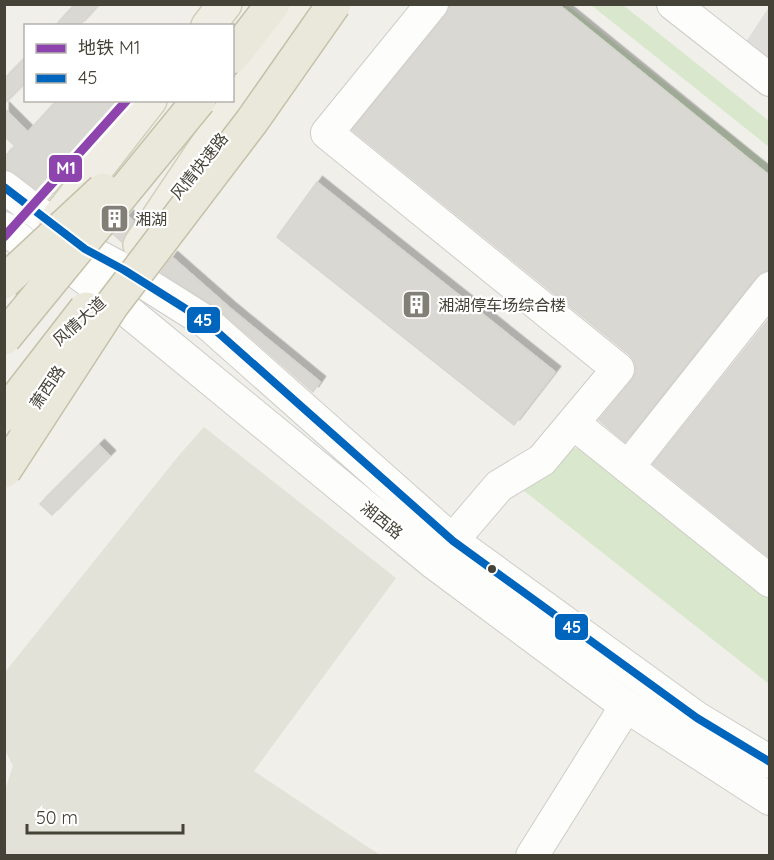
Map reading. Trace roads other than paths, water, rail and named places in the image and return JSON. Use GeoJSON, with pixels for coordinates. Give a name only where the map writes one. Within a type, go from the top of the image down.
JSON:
{"type":"FeatureCollection","features":[{"type":"Feature","properties":{"kind":"highway"},"geometry":{"type":"LineString","coordinates":[[234,53],[271,4]]}},
{"type":"Feature","properties":{"kind":"highway"},"geometry":{"type":"LineString","coordinates":[[4,471],[112,305],[252,121],[332,4]]}},
{"type":"Feature","properties":{"kind":"highway","name":"风情快速路"},"geometry":{"type":"LineString","coordinates":[[4,415],[136,243],[332,4]]}},
{"type":"Feature","properties":{"kind":"highway"},"geometry":{"type":"LineString","coordinates":[[4,282],[196,104]]}},
{"type":"Feature","properties":{"kind":"highway"},"geometry":{"type":"LineString","coordinates":[[4,338],[196,104]]}},
{"type":"Feature","properties":{"kind":"main road"},"geometry":{"type":"LineString","coordinates":[[210,24],[225,4]]}},
{"type":"Feature","properties":{"kind":"main road","name":"风情大道"},"geometry":{"type":"LineString","coordinates":[[4,392],[16,377],[116,283],[207,145],[306,4]]}},
{"type":"Feature","properties":{"kind":"main road"},"geometry":{"type":"LineString","coordinates":[[4,291],[33,250],[148,102]]}},
{"type":"Feature","properties":{"kind":"main road"},"geometry":{"type":"LineString","coordinates":[[77,258],[171,140],[196,104]]}},
{"type":"Feature","properties":{"kind":"main road","name":"萧西路"},"geometry":{"type":"LineString","coordinates":[[4,447],[116,283]]}},
{"type":"Feature","properties":{"kind":"street"},"geometry":{"type":"LineString","coordinates":[[432,4],[327,133],[618,369],[542,460],[499,486],[443,552]]}},
{"type":"Feature","properties":{"kind":"street"},"geometry":{"type":"LineString","coordinates":[[673,4],[770,80]]}},
{"type":"Feature","properties":{"kind":"street","name":"湘西路"},"geometry":{"type":"LineString","coordinates":[[4,187],[53,224],[77,258],[116,283],[626,706],[770,799]]}},
{"type":"Feature","properties":{"kind":"street","name":"湘西路"},"geometry":{"type":"LineString","coordinates":[[4,228],[33,250],[77,258]]}},
{"type":"Feature","properties":{"kind":"street","name":"湘西路"},"geometry":{"type":"LineString","coordinates":[[116,283],[205,321],[443,552],[697,718],[770,762]]}},
{"type":"Feature","properties":{"kind":"street"},"geometry":{"type":"LineString","coordinates":[[628,467],[770,288]]}},
{"type":"Feature","properties":{"kind":"street"},"geometry":{"type":"LineString","coordinates":[[573,423],[770,581]]}},
{"type":"Feature","properties":{"kind":"street"},"geometry":{"type":"LineString","coordinates":[[532,855],[626,706]]}},
{"type":"Feature","properties":{"kind":"metro line","name":"M1"},"geometry":{"type":"LineString","coordinates":[[4,237],[125,102]]}},
{"type":"Feature","properties":{"kind":"place","name":"湘湖"},"geometry":{"type":"Point","coordinates":[114,219]}},
{"type":"Feature","properties":{"kind":"place","name":"湘湖停车场综合楼"},"geometry":{"type":"Point","coordinates":[417,305]}}]}
